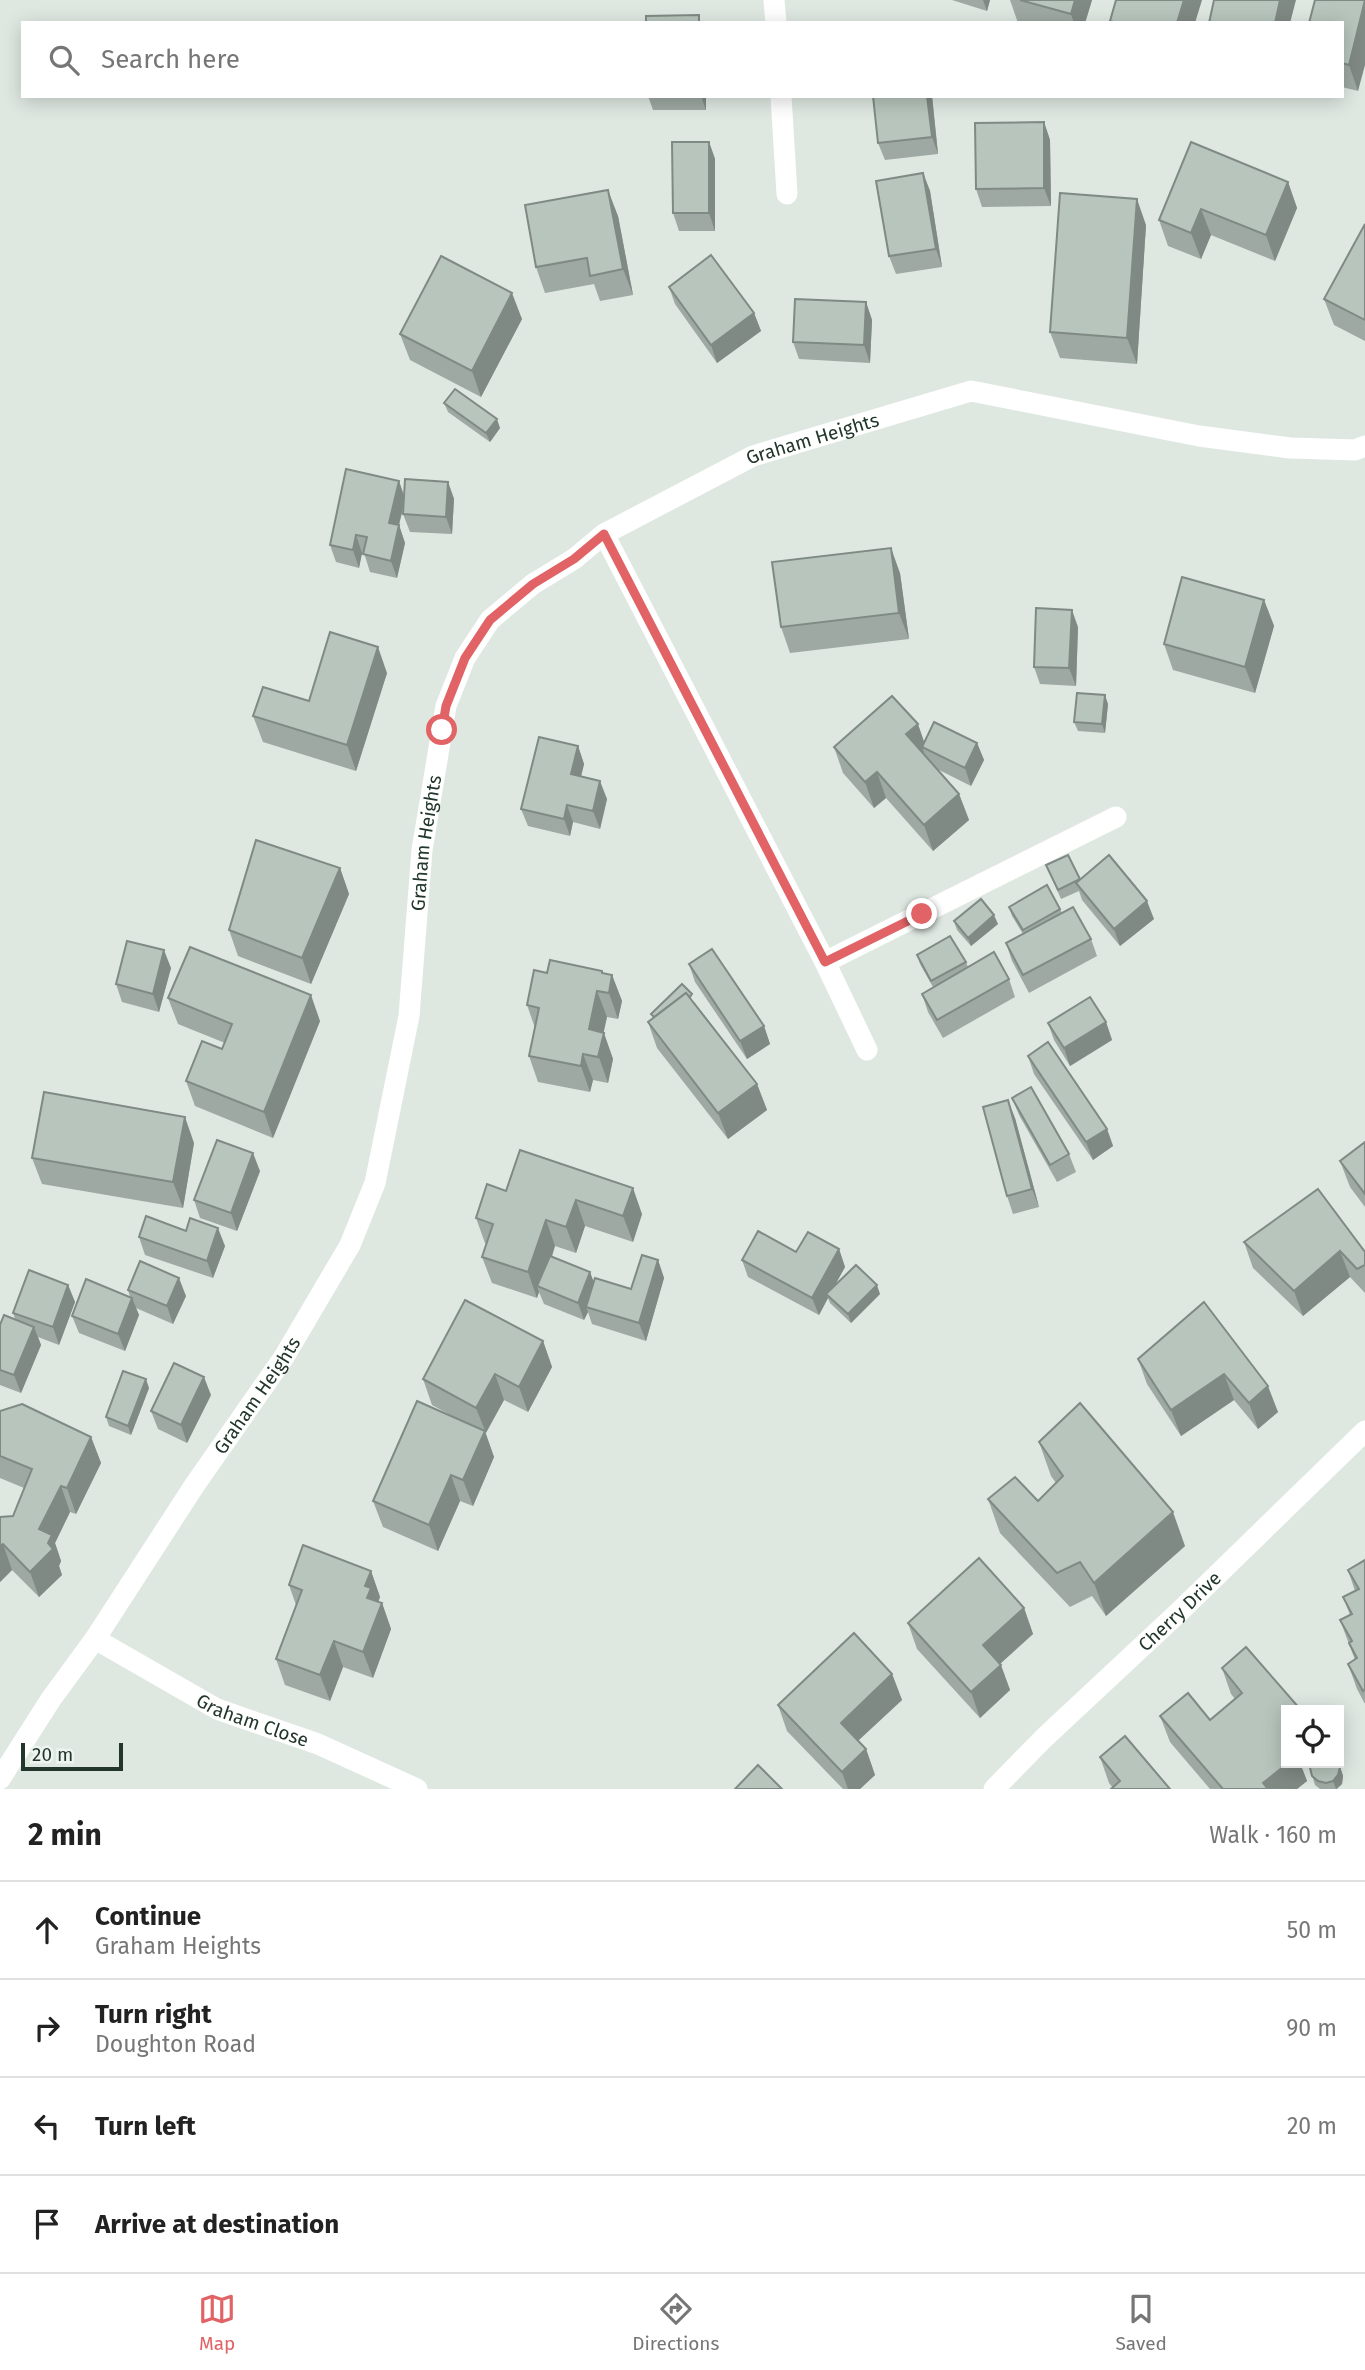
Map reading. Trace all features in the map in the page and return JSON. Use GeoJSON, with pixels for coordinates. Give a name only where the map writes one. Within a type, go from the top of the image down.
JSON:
{"type":"FeatureCollection","features":[{"type":"Feature","properties":{"kind":"street"},"geometry":{"type":"LineString","coordinates":[[774,0],[776,21]]}},
{"type":"Feature","properties":{"kind":"street"},"geometry":{"type":"LineString","coordinates":[[780,98],[787,194]]}},
{"type":"Feature","properties":{"kind":"street","name":"Graham Heights"},"geometry":{"type":"LineString","coordinates":[[0,1779],[194,1486],[285,1357],[351,1245],[375,1183],[409,1016],[422,850],[446,706],[465,658],[490,620],[533,584],[574,559],[604,534],[753,456],[971,391],[1199,436],[1290,448],[1355,450],[1365,446]]}},
{"type":"Feature","properties":{"kind":"street"},"geometry":{"type":"LineString","coordinates":[[604,534],[825,962],[867,1049]]}},
{"type":"Feature","properties":{"kind":"street"},"geometry":{"type":"LineString","coordinates":[[825,962],[1116,817]]}},
{"type":"Feature","properties":{"kind":"street","name":"Cherry Drive"},"geometry":{"type":"LineString","coordinates":[[994,1789],[1365,1430]]}},
{"type":"Feature","properties":{"kind":"street","name":"Graham Close"},"geometry":{"type":"LineString","coordinates":[[95,1639],[217,1709],[318,1744],[417,1789]]}},
{"type":"Feature","properties":{"kind":"building"},"geometry":{"type":"Polygon","coordinates":[[[1020,0],[1075,0],[1071,14],[1020,0]]]}},
{"type":"Feature","properties":{"kind":"building"},"geometry":{"type":"Polygon","coordinates":[[[1116,0],[1184,0],[1178,21],[1110,21],[1116,0]]]}},
{"type":"Feature","properties":{"kind":"building"},"geometry":{"type":"Polygon","coordinates":[[[1214,0],[1280,0],[1275,21],[1209,21],[1214,0]]]}},
{"type":"Feature","properties":{"kind":"building"},"geometry":{"type":"Polygon","coordinates":[[[1315,0],[1365,0],[1349,65],[1344,64],[1344,21],[1310,21],[1315,0]]]}},
{"type":"Feature","properties":{"kind":"building"},"geometry":{"type":"Polygon","coordinates":[[[699,15],[699,21],[646,21],[646,16],[699,15]]]}},
{"type":"Feature","properties":{"kind":"building"},"geometry":{"type":"Polygon","coordinates":[[[873,98],[927,98],[932,137],[878,143],[873,98]]]}},
{"type":"Feature","properties":{"kind":"building"},"geometry":{"type":"Polygon","coordinates":[[[1044,122],[1044,188],[976,189],[975,123],[1044,122]]]}},
{"type":"Feature","properties":{"kind":"building"},"geometry":{"type":"Polygon","coordinates":[[[672,142],[709,142],[709,213],[673,213],[672,142]]]}},
{"type":"Feature","properties":{"kind":"building"},"geometry":{"type":"Polygon","coordinates":[[[1191,142],[1288,182],[1266,235],[1201,209],[1191,233],[1159,220],[1191,142]]]}},
{"type":"Feature","properties":{"kind":"building"},"geometry":{"type":"Polygon","coordinates":[[[923,173],[936,249],[889,256],[876,181],[923,173]]]}},
{"type":"Feature","properties":{"kind":"building"},"geometry":{"type":"Polygon","coordinates":[[[608,190],[623,269],[590,276],[587,258],[536,267],[525,205],[608,190]]]}},
{"type":"Feature","properties":{"kind":"building"},"geometry":{"type":"Polygon","coordinates":[[[1060,193],[1137,199],[1127,338],[1050,332],[1060,193]]]}},
{"type":"Feature","properties":{"kind":"building"},"geometry":{"type":"Polygon","coordinates":[[[1365,224],[1365,320],[1324,299],[1365,224]]]}},
{"type":"Feature","properties":{"kind":"building"},"geometry":{"type":"Polygon","coordinates":[[[711,255],[754,313],[711,345],[669,287],[711,255]]]}},
{"type":"Feature","properties":{"kind":"building"},"geometry":{"type":"Polygon","coordinates":[[[441,256],[512,293],[472,371],[400,334],[441,256]]]}},
{"type":"Feature","properties":{"kind":"building"},"geometry":{"type":"Polygon","coordinates":[[[795,299],[866,302],[864,345],[793,342],[795,299]]]}},
{"type":"Feature","properties":{"kind":"building"},"geometry":{"type":"Polygon","coordinates":[[[455,389],[497,419],[486,433],[444,403],[455,389]]]}},
{"type":"Feature","properties":{"kind":"building"},"geometry":{"type":"Polygon","coordinates":[[[346,469],[399,481],[389,523],[399,525],[391,561],[363,554],[367,537],[356,535],[353,550],[330,545],[346,469]]]}},
{"type":"Feature","properties":{"kind":"building"},"geometry":{"type":"Polygon","coordinates":[[[405,479],[448,482],[446,517],[403,514],[405,479]]]}},
{"type":"Feature","properties":{"kind":"building"},"geometry":{"type":"Polygon","coordinates":[[[891,548],[899,613],[781,627],[772,562],[891,548]]]}},
{"type":"Feature","properties":{"kind":"building"},"geometry":{"type":"Polygon","coordinates":[[[1182,577],[1264,600],[1245,667],[1164,644],[1182,577]]]}},
{"type":"Feature","properties":{"kind":"building"},"geometry":{"type":"Polygon","coordinates":[[[1036,608],[1072,610],[1069,668],[1034,667],[1036,608]]]}},
{"type":"Feature","properties":{"kind":"building"},"geometry":{"type":"Polygon","coordinates":[[[330,632],[378,647],[347,745],[253,716],[263,687],[309,701],[330,632]]]}},
{"type":"Feature","properties":{"kind":"building"},"geometry":{"type":"Polygon","coordinates":[[[1077,693],[1105,695],[1102,724],[1074,722],[1077,693]]]}},
{"type":"Feature","properties":{"kind":"building"},"geometry":{"type":"Polygon","coordinates":[[[892,696],[918,724],[906,734],[959,794],[924,825],[877,772],[865,782],[834,747],[892,696]]]}},
{"type":"Feature","properties":{"kind":"building"},"geometry":{"type":"Polygon","coordinates":[[[934,722],[977,743],[965,768],[922,747],[934,722]]]}},
{"type":"Feature","properties":{"kind":"building"},"geometry":{"type":"Polygon","coordinates":[[[539,737],[578,746],[571,774],[600,781],[593,811],[567,805],[564,819],[521,809],[539,737]]]}},
{"type":"Feature","properties":{"kind":"building"},"geometry":{"type":"Polygon","coordinates":[[[256,840],[340,868],[302,958],[229,930],[256,840]]]}},
{"type":"Feature","properties":{"kind":"building"},"geometry":{"type":"Polygon","coordinates":[[[1068,855],[1080,879],[1058,890],[1046,865],[1068,855]]]}},
{"type":"Feature","properties":{"kind":"building"},"geometry":{"type":"Polygon","coordinates":[[[1109,855],[1147,901],[1114,929],[1076,883],[1109,855]]]}},
{"type":"Feature","properties":{"kind":"building"},"geometry":{"type":"Polygon","coordinates":[[[1047,885],[1060,909],[1023,930],[1009,907],[1047,885]]]}},
{"type":"Feature","properties":{"kind":"building"},"geometry":{"type":"Polygon","coordinates":[[[981,899],[994,915],[968,938],[954,921],[981,899]]]}},
{"type":"Feature","properties":{"kind":"building"},"geometry":{"type":"Polygon","coordinates":[[[1073,907],[1091,939],[1023,975],[1006,943],[1073,907]]]}},
{"type":"Feature","properties":{"kind":"building"},"geometry":{"type":"Polygon","coordinates":[[[950,936],[966,962],[931,981],[917,955],[950,936]]]}},
{"type":"Feature","properties":{"kind":"building"},"geometry":{"type":"Polygon","coordinates":[[[127,941],[164,950],[153,994],[116,984],[127,941]]]}},
{"type":"Feature","properties":{"kind":"building"},"geometry":{"type":"Polygon","coordinates":[[[190,947],[311,995],[264,1112],[186,1081],[202,1041],[222,1049],[232,1024],[168,998],[190,947]]]}},
{"type":"Feature","properties":{"kind":"building"},"geometry":{"type":"Polygon","coordinates":[[[712,949],[764,1026],[740,1041],[689,964],[712,949]]]}},
{"type":"Feature","properties":{"kind":"building"},"geometry":{"type":"Polygon","coordinates":[[[994,952],[1009,979],[937,1020],[922,994],[994,952]]]}},
{"type":"Feature","properties":{"kind":"building"},"geometry":{"type":"Polygon","coordinates":[[[550,960],[612,975],[609,993],[597,991],[589,1029],[604,1033],[598,1057],[583,1054],[581,1066],[529,1056],[539,1008],[527,1005],[534,970],[547,973],[550,960]]]}},
{"type":"Feature","properties":{"kind":"building"},"geometry":{"type":"Polygon","coordinates":[[[682,984],[692,994],[690,997],[686,993],[654,1017],[651,1014],[682,984]]]}},
{"type":"Feature","properties":{"kind":"building"},"geometry":{"type":"Polygon","coordinates":[[[686,993],[757,1084],[718,1113],[648,1022],[686,993]]]}},
{"type":"Feature","properties":{"kind":"building"},"geometry":{"type":"Polygon","coordinates":[[[1090,997],[1106,1022],[1064,1048],[1048,1023],[1090,997]]]}},
{"type":"Feature","properties":{"kind":"building"},"geometry":{"type":"Polygon","coordinates":[[[1048,1042],[1107,1129],[1086,1142],[1028,1056],[1048,1042]]]}},
{"type":"Feature","properties":{"kind":"building"},"geometry":{"type":"Polygon","coordinates":[[[1031,1087],[1069,1154],[1050,1165],[1012,1098],[1031,1087]]]}},
{"type":"Feature","properties":{"kind":"building"},"geometry":{"type":"Polygon","coordinates":[[[44,1092],[185,1117],[173,1182],[32,1158],[44,1092]]]}},
{"type":"Feature","properties":{"kind":"building"},"geometry":{"type":"Polygon","coordinates":[[[1008,1100],[1032,1189],[1007,1196],[983,1107],[1008,1100]]]}},
{"type":"Feature","properties":{"kind":"building"},"geometry":{"type":"Polygon","coordinates":[[[217,1140],[253,1153],[231,1213],[194,1200],[217,1140]]]}},
{"type":"Feature","properties":{"kind":"building"},"geometry":{"type":"Polygon","coordinates":[[[1365,1142],[1365,1194],[1340,1161],[1365,1142]]]}},
{"type":"Feature","properties":{"kind":"building"},"geometry":{"type":"Polygon","coordinates":[[[520,1150],[633,1188],[623,1216],[576,1200],[566,1227],[546,1220],[528,1272],[482,1257],[493,1224],[476,1218],[487,1184],[506,1191],[520,1150]]]}},
{"type":"Feature","properties":{"kind":"building"},"geometry":{"type":"Polygon","coordinates":[[[1318,1189],[1365,1252],[1365,1265],[1357,1269],[1340,1251],[1294,1291],[1244,1242],[1318,1189]]]}},
{"type":"Feature","properties":{"kind":"building"},"geometry":{"type":"Polygon","coordinates":[[[146,1216],[186,1231],[190,1218],[218,1228],[207,1261],[139,1237],[146,1216]]]}},
{"type":"Feature","properties":{"kind":"building"},"geometry":{"type":"Polygon","coordinates":[[[758,1231],[796,1252],[808,1232],[839,1249],[812,1298],[742,1260],[758,1231]]]}},
{"type":"Feature","properties":{"kind":"building"},"geometry":{"type":"Polygon","coordinates":[[[642,1255],[658,1260],[639,1323],[586,1307],[595,1278],[631,1289],[642,1255]]]}},
{"type":"Feature","properties":{"kind":"building"},"geometry":{"type":"Polygon","coordinates":[[[550,1256],[590,1272],[578,1303],[537,1286],[550,1256]]]}},
{"type":"Feature","properties":{"kind":"building"},"geometry":{"type":"Polygon","coordinates":[[[140,1261],[179,1278],[167,1306],[128,1290],[140,1261]]]}},
{"type":"Feature","properties":{"kind":"building"},"geometry":{"type":"Polygon","coordinates":[[[856,1265],[877,1285],[848,1314],[826,1294],[856,1265]]]}},
{"type":"Feature","properties":{"kind":"building"},"geometry":{"type":"Polygon","coordinates":[[[29,1270],[68,1285],[53,1327],[13,1313],[29,1270]]]}},
{"type":"Feature","properties":{"kind":"building"},"geometry":{"type":"Polygon","coordinates":[[[86,1279],[132,1298],[118,1334],[72,1316],[86,1279]]]}},
{"type":"Feature","properties":{"kind":"building"},"geometry":{"type":"Polygon","coordinates":[[[465,1300],[543,1341],[519,1387],[495,1374],[476,1408],[423,1379],[465,1300]]]}},
{"type":"Feature","properties":{"kind":"building"},"geometry":{"type":"Polygon","coordinates":[[[1204,1302],[1268,1386],[1249,1403],[1224,1374],[1171,1410],[1138,1359],[1204,1302]]]}},
{"type":"Feature","properties":{"kind":"building"},"geometry":{"type":"Polygon","coordinates":[[[4,1315],[34,1327],[14,1375],[0,1370],[0,1325],[4,1315]]]}},
{"type":"Feature","properties":{"kind":"building"},"geometry":{"type":"Polygon","coordinates":[[[174,1363],[204,1377],[181,1425],[151,1411],[174,1363]]]}},
{"type":"Feature","properties":{"kind":"building"},"geometry":{"type":"Polygon","coordinates":[[[123,1371],[146,1379],[128,1426],[106,1417],[123,1371]]]}},
{"type":"Feature","properties":{"kind":"building"},"geometry":{"type":"Polygon","coordinates":[[[417,1401],[485,1431],[463,1480],[451,1475],[429,1525],[373,1501],[417,1401]]]}},
{"type":"Feature","properties":{"kind":"building"},"geometry":{"type":"Polygon","coordinates":[[[1080,1403],[1173,1512],[1094,1583],[1080,1562],[1057,1573],[988,1499],[1015,1477],[1038,1501],[1063,1476],[1039,1442],[1080,1403]]]}},
{"type":"Feature","properties":{"kind":"building"},"geometry":{"type":"Polygon","coordinates":[[[22,1404],[91,1437],[67,1488],[61,1486],[39,1529],[52,1535],[48,1543],[53,1549],[30,1572],[3,1544],[0,1546],[0,1517],[13,1516],[32,1469],[0,1456],[0,1411],[22,1404]]]}},
{"type":"Feature","properties":{"kind":"building"},"geometry":{"type":"Polygon","coordinates":[[[303,1545],[371,1571],[365,1586],[371,1588],[367,1598],[382,1603],[363,1652],[334,1641],[320,1675],[276,1659],[302,1590],[289,1585],[303,1545]]]}},
{"type":"Feature","properties":{"kind":"building"},"geometry":{"type":"Polygon","coordinates":[[[979,1558],[1024,1608],[983,1645],[1001,1665],[971,1692],[908,1623],[979,1558]]]}},
{"type":"Feature","properties":{"kind":"building"},"geometry":{"type":"Polygon","coordinates":[[[1365,1560],[1363,1691],[1348,1664],[1357,1658],[1349,1643],[1352,1641],[1340,1620],[1352,1614],[1343,1597],[1359,1589],[1348,1570],[1365,1560]]]}},
{"type":"Feature","properties":{"kind":"building"},"geometry":{"type":"Polygon","coordinates":[[[854,1633],[892,1674],[841,1723],[866,1749],[842,1772],[778,1705],[854,1633]]]}},
{"type":"Feature","properties":{"kind":"building"},"geometry":{"type":"Polygon","coordinates":[[[1246,1647],[1297,1705],[1281,1705],[1282,1768],[1263,1783],[1268,1789],[1223,1789],[1160,1716],[1188,1693],[1210,1720],[1242,1693],[1222,1668],[1246,1647]]]}},
{"type":"Feature","properties":{"kind":"building"},"geometry":{"type":"Polygon","coordinates":[[[1125,1736],[1170,1789],[1111,1789],[1120,1781],[1100,1757],[1125,1736]]]}},
{"type":"Feature","properties":{"kind":"building"},"geometry":{"type":"Polygon","coordinates":[[[758,1765],[782,1789],[735,1789],[758,1765]]]}},
{"type":"Feature","properties":{"kind":"building"},"geometry":{"type":"Polygon","coordinates":[[[1310,1768],[1340,1768],[1333,1781],[1326,1783],[1312,1776],[1310,1768]]]}},
{"type":"Feature","properties":{"kind":"route"},"geometry":{"type":"LineString","coordinates":[[442,730],[446,706],[465,658],[490,620],[533,584],[574,559],[604,534],[825,962],[922,914]]}}]}
